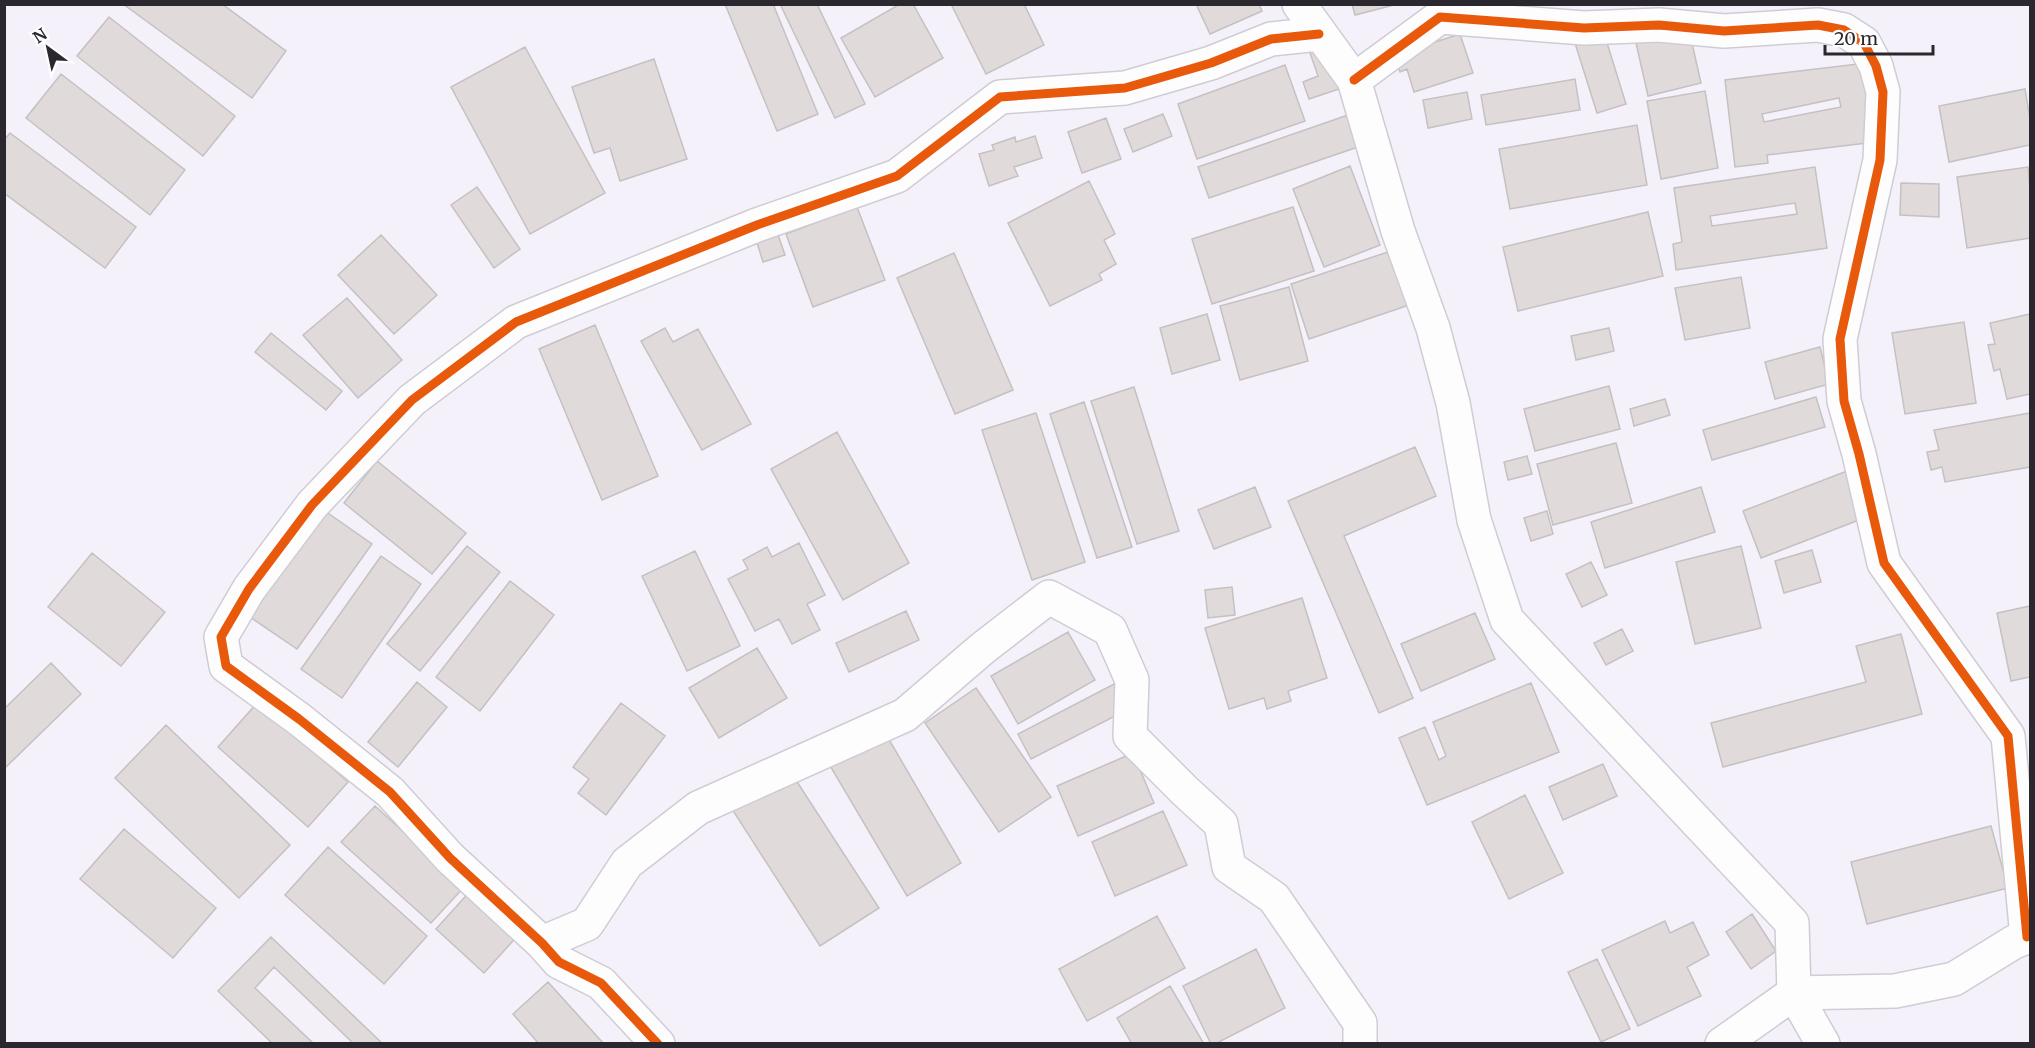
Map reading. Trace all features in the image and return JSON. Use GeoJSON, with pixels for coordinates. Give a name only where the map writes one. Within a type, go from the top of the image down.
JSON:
{"type":"FeatureCollection","features":[{"type":"Feature","properties":{"kind":"street"},"geometry":{"type":"LineString","coordinates":[[1299,4],[1318,34],[1354,80],[1398,231],[1433,328],[1453,403],[1474,520],[1507,620],[1792,923],[1794,993],[1823,1044]]}},
{"type":"Feature","properties":{"kind":"street"},"geometry":{"type":"LineString","coordinates":[[1354,80],[1440,17],[1584,28],[1659,25],[1724,31],[1818,25],[1844,30],[1864,43],[1876,66],[1883,92],[1880,160],[1840,339],[1844,401],[1859,454],[1884,563],[2008,736],[2029,937],[2014,942],[1954,979],[1895,991],[1794,993],[1722,1044]]}},
{"type":"Feature","properties":{"kind":"street"},"geometry":{"type":"LineString","coordinates":[[658,1044],[602,983],[559,962],[542,943],[450,858],[390,792],[299,719],[226,666],[221,637],[249,589],[312,505],[412,400],[516,322],[757,225],[897,176],[1000,97],[1125,88],[1210,63],[1271,39],[1318,34]]}},
{"type":"Feature","properties":{"kind":"street"},"geometry":{"type":"LineString","coordinates":[[542,943],[587,924],[627,863],[698,808],[905,715],[983,648],[1048,597],[1110,630],[1132,680],[1130,736],[1221,824],[1228,867],[1274,898],[1360,1023],[1360,1044]]}},
{"type":"Feature","properties":{"kind":"building"},"geometry":{"type":"Polygon","coordinates":[[[123,4],[222,4],[286,51],[252,98],[123,4]]]}},
{"type":"Feature","properties":{"kind":"building"},"geometry":{"type":"Polygon","coordinates":[[[725,4],[773,4],[818,114],[777,131],[725,4]]]}},
{"type":"Feature","properties":{"kind":"building"},"geometry":{"type":"Polygon","coordinates":[[[780,4],[817,4],[865,104],[835,118],[780,4]]]}},
{"type":"Feature","properties":{"kind":"building"},"geometry":{"type":"Polygon","coordinates":[[[900,4],[913,4],[943,58],[875,97],[841,38],[900,4]]]}},
{"type":"Feature","properties":{"kind":"building"},"geometry":{"type":"Polygon","coordinates":[[[951,4],[1024,4],[1044,45],[986,74],[951,4]]]}},
{"type":"Feature","properties":{"kind":"building"},"geometry":{"type":"Polygon","coordinates":[[[1196,4],[1259,4],[1262,11],[1210,34],[1196,4]]]}},
{"type":"Feature","properties":{"kind":"building"},"geometry":{"type":"Polygon","coordinates":[[[1352,4],[1398,4],[1355,15],[1352,4]]]}},
{"type":"Feature","properties":{"kind":"building"},"geometry":{"type":"Polygon","coordinates":[[[109,17],[235,116],[203,156],[77,56],[109,17]]]}},
{"type":"Feature","properties":{"kind":"building"},"geometry":{"type":"Polygon","coordinates":[[[1603,30],[1626,104],[1597,113],[1574,40],[1603,30]]]}},
{"type":"Feature","properties":{"kind":"building"},"geometry":{"type":"Polygon","coordinates":[[[1689,30],[1701,83],[1648,96],[1636,43],[1689,30]]]}},
{"type":"Feature","properties":{"kind":"building"},"geometry":{"type":"Polygon","coordinates":[[[1460,34],[1473,73],[1414,92],[1407,69],[1400,72],[1395,55],[1460,34]]]}},
{"type":"Feature","properties":{"kind":"building"},"geometry":{"type":"Polygon","coordinates":[[[525,47],[605,193],[530,234],[451,87],[525,47]]]}},
{"type":"Feature","properties":{"kind":"building"},"geometry":{"type":"Polygon","coordinates":[[[1325,48],[1339,89],[1309,99],[1303,82],[1318,76],[1310,53],[1325,48]]]}},
{"type":"Feature","properties":{"kind":"building"},"geometry":{"type":"Polygon","coordinates":[[[654,59],[687,159],[620,181],[610,148],[594,153],[572,87],[654,59]]]}},
{"type":"Feature","properties":{"kind":"building"},"geometry":{"type":"Polygon","coordinates":[[[1866,63],[1875,142],[1767,155],[1768,163],[1735,167],[1725,80],[1866,63]],[[1839,98],[1762,114],[1764,122],[1841,107],[1839,98]]]}},
{"type":"Feature","properties":{"kind":"building"},"geometry":{"type":"Polygon","coordinates":[[[1285,65],[1305,121],[1197,159],[1178,104],[1285,65]]]}},
{"type":"Feature","properties":{"kind":"building"},"geometry":{"type":"Polygon","coordinates":[[[61,74],[185,170],[150,215],[26,118],[61,74]]]}},
{"type":"Feature","properties":{"kind":"building"},"geometry":{"type":"Polygon","coordinates":[[[1575,79],[1580,110],[1486,125],[1481,95],[1575,79]]]}},
{"type":"Feature","properties":{"kind":"building"},"geometry":{"type":"Polygon","coordinates":[[[2025,89],[2030,118],[2030,145],[1949,162],[1939,106],[2025,89]]]}},
{"type":"Feature","properties":{"kind":"building"},"geometry":{"type":"Polygon","coordinates":[[[1705,91],[1718,168],[1661,179],[1647,101],[1705,91]]]}},
{"type":"Feature","properties":{"kind":"building"},"geometry":{"type":"Polygon","coordinates":[[[1467,92],[1472,119],[1428,128],[1423,100],[1467,92]]]}},
{"type":"Feature","properties":{"kind":"building"},"geometry":{"type":"Polygon","coordinates":[[[1163,114],[1172,136],[1133,152],[1124,129],[1163,114]]]}},
{"type":"Feature","properties":{"kind":"building"},"geometry":{"type":"Polygon","coordinates":[[[1348,115],[1358,147],[1209,198],[1198,167],[1348,115]]]}},
{"type":"Feature","properties":{"kind":"building"},"geometry":{"type":"Polygon","coordinates":[[[1106,118],[1121,159],[1082,173],[1068,132],[1106,118]]]}},
{"type":"Feature","properties":{"kind":"building"},"geometry":{"type":"Polygon","coordinates":[[[1637,125],[1647,185],[1510,209],[1499,149],[1637,125]]]}},
{"type":"Feature","properties":{"kind":"building"},"geometry":{"type":"Polygon","coordinates":[[[10,133],[136,227],[105,268],[4,193],[4,140],[10,133]]]}},
{"type":"Feature","properties":{"kind":"building"},"geometry":{"type":"Polygon","coordinates":[[[1035,136],[1042,158],[1014,167],[1018,176],[989,186],[979,154],[994,150],[992,145],[1015,137],[1016,142],[1035,136]]]}},
{"type":"Feature","properties":{"kind":"building"},"geometry":{"type":"Polygon","coordinates":[[[1350,166],[1380,245],[1324,267],[1293,189],[1350,166]]]}},
{"type":"Feature","properties":{"kind":"building"},"geometry":{"type":"Polygon","coordinates":[[[1815,167],[1827,248],[1676,270],[1673,244],[1682,242],[1674,188],[1815,167]],[[1795,203],[1710,216],[1712,226],[1797,214],[1795,203]]]}},
{"type":"Feature","properties":{"kind":"building"},"geometry":{"type":"Polygon","coordinates":[[[2028,167],[2030,238],[1967,248],[1957,177],[2028,167]]]}},
{"type":"Feature","properties":{"kind":"building"},"geometry":{"type":"Polygon","coordinates":[[[1089,181],[1115,234],[1104,240],[1116,264],[1099,274],[1102,280],[1050,306],[1008,223],[1089,181]]]}},
{"type":"Feature","properties":{"kind":"building"},"geometry":{"type":"Polygon","coordinates":[[[1901,183],[1939,184],[1939,217],[1900,215],[1901,183]]]}},
{"type":"Feature","properties":{"kind":"building"},"geometry":{"type":"Polygon","coordinates":[[[477,187],[520,249],[494,268],[451,205],[477,187]]]}},
{"type":"Feature","properties":{"kind":"building"},"geometry":{"type":"Polygon","coordinates":[[[857,207],[885,280],[813,307],[786,234],[857,207]]]}},
{"type":"Feature","properties":{"kind":"building"},"geometry":{"type":"Polygon","coordinates":[[[1293,207],[1314,271],[1212,304],[1192,239],[1293,207]]]}},
{"type":"Feature","properties":{"kind":"building"},"geometry":{"type":"Polygon","coordinates":[[[1648,212],[1663,276],[1518,311],[1503,247],[1648,212]]]}},
{"type":"Feature","properties":{"kind":"building"},"geometry":{"type":"Polygon","coordinates":[[[775,226],[785,255],[763,262],[754,233],[775,226]]]}},
{"type":"Feature","properties":{"kind":"building"},"geometry":{"type":"Polygon","coordinates":[[[381,235],[437,295],[394,334],[338,275],[381,235]]]}},
{"type":"Feature","properties":{"kind":"building"},"geometry":{"type":"Polygon","coordinates":[[[1397,249],[1415,303],[1309,339],[1291,284],[1397,249]]]}},
{"type":"Feature","properties":{"kind":"building"},"geometry":{"type":"Polygon","coordinates":[[[954,253],[1013,390],[955,414],[897,278],[954,253]]]}},
{"type":"Feature","properties":{"kind":"building"},"geometry":{"type":"Polygon","coordinates":[[[1741,277],[1750,328],[1685,340],[1675,288],[1741,277]]]}},
{"type":"Feature","properties":{"kind":"building"},"geometry":{"type":"Polygon","coordinates":[[[1289,287],[1308,361],[1240,380],[1220,306],[1289,287]]]}},
{"type":"Feature","properties":{"kind":"building"},"geometry":{"type":"Polygon","coordinates":[[[347,298],[402,360],[358,398],[303,335],[347,298]]]}},
{"type":"Feature","properties":{"kind":"building"},"geometry":{"type":"Polygon","coordinates":[[[1207,314],[1220,360],[1172,374],[1160,328],[1207,314]]]}},
{"type":"Feature","properties":{"kind":"building"},"geometry":{"type":"Polygon","coordinates":[[[2030,314],[2030,394],[2007,399],[2000,369],[1994,371],[1988,345],[1995,344],[1990,323],[2030,314]]]}},
{"type":"Feature","properties":{"kind":"building"},"geometry":{"type":"Polygon","coordinates":[[[1964,322],[1976,403],[1905,414],[1892,333],[1964,322]]]}},
{"type":"Feature","properties":{"kind":"building"},"geometry":{"type":"Polygon","coordinates":[[[595,325],[658,476],[602,500],[539,349],[595,325]]]}},
{"type":"Feature","properties":{"kind":"building"},"geometry":{"type":"Polygon","coordinates":[[[665,328],[673,342],[698,329],[751,424],[702,450],[641,341],[665,328]]]}},
{"type":"Feature","properties":{"kind":"building"},"geometry":{"type":"Polygon","coordinates":[[[1609,328],[1614,351],[1576,360],[1571,336],[1609,328]]]}},
{"type":"Feature","properties":{"kind":"building"},"geometry":{"type":"Polygon","coordinates":[[[271,333],[342,391],[326,410],[255,352],[271,333]]]}},
{"type":"Feature","properties":{"kind":"building"},"geometry":{"type":"Polygon","coordinates":[[[1820,347],[1829,384],[1775,399],[1765,362],[1820,347]]]}},
{"type":"Feature","properties":{"kind":"building"},"geometry":{"type":"Polygon","coordinates":[[[1609,386],[1620,429],[1535,451],[1524,409],[1609,386]]]}},
{"type":"Feature","properties":{"kind":"building"},"geometry":{"type":"Polygon","coordinates":[[[1134,387],[1179,531],[1137,544],[1091,401],[1134,387]]]}},
{"type":"Feature","properties":{"kind":"building"},"geometry":{"type":"Polygon","coordinates":[[[1816,397],[1825,427],[1712,460],[1703,430],[1816,397]]]}},
{"type":"Feature","properties":{"kind":"building"},"geometry":{"type":"Polygon","coordinates":[[[1665,399],[1670,415],[1634,426],[1630,409],[1665,399]]]}},
{"type":"Feature","properties":{"kind":"building"},"geometry":{"type":"Polygon","coordinates":[[[1084,402],[1132,547],[1097,558],[1050,414],[1084,402]]]}},
{"type":"Feature","properties":{"kind":"building"},"geometry":{"type":"Polygon","coordinates":[[[1036,413],[1085,562],[1032,580],[982,430],[1036,413]]]}},
{"type":"Feature","properties":{"kind":"building"},"geometry":{"type":"Polygon","coordinates":[[[2030,413],[2030,467],[1945,482],[1942,467],[1931,470],[1927,452],[1939,450],[1934,430],[2030,413]]]}},
{"type":"Feature","properties":{"kind":"building"},"geometry":{"type":"Polygon","coordinates":[[[837,432],[909,563],[843,600],[771,469],[837,432]]]}},
{"type":"Feature","properties":{"kind":"building"},"geometry":{"type":"Polygon","coordinates":[[[1616,443],[1632,503],[1553,525],[1537,464],[1616,443]]]}},
{"type":"Feature","properties":{"kind":"building"},"geometry":{"type":"Polygon","coordinates":[[[1415,447],[1436,496],[1344,536],[1413,698],[1379,713],[1288,501],[1415,447]]]}},
{"type":"Feature","properties":{"kind":"building"},"geometry":{"type":"Polygon","coordinates":[[[1527,456],[1532,474],[1508,480],[1504,462],[1527,456]]]}},
{"type":"Feature","properties":{"kind":"building"},"geometry":{"type":"Polygon","coordinates":[[[377,461],[466,533],[432,574],[344,503],[377,461]]]}},
{"type":"Feature","properties":{"kind":"building"},"geometry":{"type":"Polygon","coordinates":[[[1847,471],[1864,518],[1761,558],[1743,511],[1847,471]]]}},
{"type":"Feature","properties":{"kind":"building"},"geometry":{"type":"Polygon","coordinates":[[[1255,487],[1271,527],[1214,549],[1198,510],[1255,487]]]}},
{"type":"Feature","properties":{"kind":"building"},"geometry":{"type":"Polygon","coordinates":[[[1701,487],[1715,532],[1605,568],[1591,522],[1701,487]]]}},
{"type":"Feature","properties":{"kind":"building"},"geometry":{"type":"Polygon","coordinates":[[[325,511],[372,544],[297,649],[250,617],[325,511]]]}},
{"type":"Feature","properties":{"kind":"building"},"geometry":{"type":"Polygon","coordinates":[[[1547,511],[1553,534],[1531,541],[1524,518],[1547,511]]]}},
{"type":"Feature","properties":{"kind":"building"},"geometry":{"type":"Polygon","coordinates":[[[799,543],[825,595],[807,604],[820,630],[792,644],[779,619],[755,631],[728,579],[748,569],[743,560],[767,547],[772,557],[799,543]]]}},
{"type":"Feature","properties":{"kind":"building"},"geometry":{"type":"Polygon","coordinates":[[[467,546],[500,572],[420,671],[387,644],[467,546]]]}},
{"type":"Feature","properties":{"kind":"building"},"geometry":{"type":"Polygon","coordinates":[[[1741,546],[1761,628],[1695,644],[1676,562],[1741,546]]]}},
{"type":"Feature","properties":{"kind":"building"},"geometry":{"type":"Polygon","coordinates":[[[1812,550],[1821,582],[1784,593],[1775,561],[1812,550]]]}},
{"type":"Feature","properties":{"kind":"building"},"geometry":{"type":"Polygon","coordinates":[[[695,551],[740,646],[687,671],[642,576],[695,551]]]}},
{"type":"Feature","properties":{"kind":"building"},"geometry":{"type":"Polygon","coordinates":[[[92,553],[165,612],[121,666],[48,607],[92,553]]]}},
{"type":"Feature","properties":{"kind":"building"},"geometry":{"type":"Polygon","coordinates":[[[381,556],[421,584],[342,698],[301,669],[381,556]]]}},
{"type":"Feature","properties":{"kind":"building"},"geometry":{"type":"Polygon","coordinates":[[[1591,562],[1607,595],[1582,607],[1566,574],[1591,562]]]}},
{"type":"Feature","properties":{"kind":"building"},"geometry":{"type":"Polygon","coordinates":[[[510,581],[554,615],[480,711],[436,677],[510,581]]]}},
{"type":"Feature","properties":{"kind":"building"},"geometry":{"type":"Polygon","coordinates":[[[1232,587],[1235,615],[1208,618],[1205,590],[1232,587]]]}},
{"type":"Feature","properties":{"kind":"building"},"geometry":{"type":"Polygon","coordinates":[[[1302,598],[1327,678],[1288,691],[1291,701],[1267,709],[1264,698],[1229,709],[1205,628],[1302,598]]]}},
{"type":"Feature","properties":{"kind":"building"},"geometry":{"type":"Polygon","coordinates":[[[2030,606],[2030,677],[2011,681],[1997,613],[2030,606]]]}},
{"type":"Feature","properties":{"kind":"building"},"geometry":{"type":"Polygon","coordinates":[[[906,611],[919,640],[849,672],[836,643],[906,611]]]}},
{"type":"Feature","properties":{"kind":"building"},"geometry":{"type":"Polygon","coordinates":[[[1475,613],[1495,659],[1421,691],[1401,644],[1475,613]]]}},
{"type":"Feature","properties":{"kind":"building"},"geometry":{"type":"Polygon","coordinates":[[[1622,629],[1633,651],[1606,665],[1594,643],[1622,629]]]}},
{"type":"Feature","properties":{"kind":"building"},"geometry":{"type":"Polygon","coordinates":[[[1068,632],[1095,680],[1018,724],[991,676],[1068,632]]]}},
{"type":"Feature","properties":{"kind":"building"},"geometry":{"type":"Polygon","coordinates":[[[1901,634],[1922,714],[1723,767],[1711,723],[1866,682],[1856,646],[1901,634]]]}},
{"type":"Feature","properties":{"kind":"building"},"geometry":{"type":"Polygon","coordinates":[[[757,648],[787,698],[719,738],[689,688],[757,648]]]}},
{"type":"Feature","properties":{"kind":"building"},"geometry":{"type":"Polygon","coordinates":[[[51,663],[81,694],[4,769],[4,709],[51,663]]]}},
{"type":"Feature","properties":{"kind":"building"},"geometry":{"type":"Polygon","coordinates":[[[417,682],[447,707],[398,767],[368,742],[417,682]]]}},
{"type":"Feature","properties":{"kind":"building"},"geometry":{"type":"Polygon","coordinates":[[[1116,683],[1129,709],[1031,759],[1018,734],[1116,683]]]}},
{"type":"Feature","properties":{"kind":"building"},"geometry":{"type":"Polygon","coordinates":[[[1531,683],[1559,752],[1427,805],[1399,738],[1425,727],[1439,760],[1446,756],[1433,722],[1531,683]]]}},
{"type":"Feature","properties":{"kind":"building"},"geometry":{"type":"Polygon","coordinates":[[[976,688],[1051,797],[999,832],[925,723],[976,688]]]}},
{"type":"Feature","properties":{"kind":"building"},"geometry":{"type":"Polygon","coordinates":[[[258,702],[348,782],[308,827],[218,747],[258,702]]]}},
{"type":"Feature","properties":{"kind":"building"},"geometry":{"type":"Polygon","coordinates":[[[621,703],[665,736],[606,815],[578,793],[589,779],[573,767],[621,703]]]}},
{"type":"Feature","properties":{"kind":"building"},"geometry":{"type":"Polygon","coordinates":[[[166,725],[290,845],[239,898],[115,778],[166,725]]]}},
{"type":"Feature","properties":{"kind":"building"},"geometry":{"type":"Polygon","coordinates":[[[884,731],[961,863],[907,896],[829,764],[884,731]]]}},
{"type":"Feature","properties":{"kind":"building"},"geometry":{"type":"Polygon","coordinates":[[[1133,753],[1154,803],[1078,836],[1057,786],[1133,753]]]}},
{"type":"Feature","properties":{"kind":"building"},"geometry":{"type":"Polygon","coordinates":[[[1603,764],[1617,796],[1563,820],[1549,787],[1603,764]]]}},
{"type":"Feature","properties":{"kind":"building"},"geometry":{"type":"Polygon","coordinates":[[[790,771],[879,908],[820,946],[732,809],[790,771]]]}},
{"type":"Feature","properties":{"kind":"building"},"geometry":{"type":"Polygon","coordinates":[[[1525,795],[1563,873],[1509,899],[1472,822],[1525,795]]]}},
{"type":"Feature","properties":{"kind":"building"},"geometry":{"type":"Polygon","coordinates":[[[375,806],[464,887],[431,923],[341,842],[375,806]]]}},
{"type":"Feature","properties":{"kind":"building"},"geometry":{"type":"Polygon","coordinates":[[[1163,811],[1187,865],[1115,896],[1092,842],[1163,811]]]}},
{"type":"Feature","properties":{"kind":"building"},"geometry":{"type":"Polygon","coordinates":[[[1991,826],[2008,888],[1867,924],[1851,862],[1991,826]]]}},
{"type":"Feature","properties":{"kind":"building"},"geometry":{"type":"Polygon","coordinates":[[[124,829],[216,908],[173,958],[80,879],[124,829]]]}},
{"type":"Feature","properties":{"kind":"building"},"geometry":{"type":"Polygon","coordinates":[[[328,847],[427,936],[384,984],[285,895],[328,847]]]}},
{"type":"Feature","properties":{"kind":"building"},"geometry":{"type":"Polygon","coordinates":[[[473,888],[521,932],[484,973],[436,929],[473,888]]]}},
{"type":"Feature","properties":{"kind":"building"},"geometry":{"type":"Polygon","coordinates":[[[1752,914],[1776,951],[1751,969],[1726,932],[1752,914]]]}},
{"type":"Feature","properties":{"kind":"building"},"geometry":{"type":"Polygon","coordinates":[[[1157,916],[1185,968],[1087,1021],[1059,969],[1157,916]]]}},
{"type":"Feature","properties":{"kind":"building"},"geometry":{"type":"Polygon","coordinates":[[[1665,921],[1670,933],[1693,922],[1709,955],[1687,967],[1701,996],[1638,1026],[1602,950],[1665,921]]]}},
{"type":"Feature","properties":{"kind":"building"},"geometry":{"type":"Polygon","coordinates":[[[271,937],[383,1044],[354,1044],[274,967],[255,988],[314,1044],[273,1044],[218,991],[271,937]]]}},
{"type":"Feature","properties":{"kind":"building"},"geometry":{"type":"Polygon","coordinates":[[[1256,949],[1285,1008],[1211,1044],[1183,986],[1256,949]]]}},
{"type":"Feature","properties":{"kind":"building"},"geometry":{"type":"Polygon","coordinates":[[[1597,959],[1630,1029],[1601,1042],[1568,972],[1597,959]]]}},
{"type":"Feature","properties":{"kind":"building"},"geometry":{"type":"Polygon","coordinates":[[[548,982],[604,1044],[539,1044],[513,1014],[548,982]]]}},
{"type":"Feature","properties":{"kind":"building"},"geometry":{"type":"Polygon","coordinates":[[[1170,986],[1204,1044],[1132,1044],[1117,1018],[1170,986]]]}},
{"type":"Feature","properties":{"kind":"cycle path"},"geometry":{"type":"LineString","coordinates":[[1354,80],[1440,17],[1584,28],[1659,25],[1724,31],[1818,25],[1844,30],[1864,43],[1876,66],[1883,92],[1880,160],[1840,339],[1844,401],[1859,454],[1884,563],[2008,736],[2027,937]]}},
{"type":"Feature","properties":{"kind":"cycle path"},"geometry":{"type":"LineString","coordinates":[[658,1044],[601,983],[559,962],[542,943],[450,858],[390,792],[299,719],[226,666],[221,637],[249,589],[312,505],[412,400],[516,322],[757,225],[897,176],[1000,97],[1125,88],[1211,63],[1271,39],[1319,34]]}}]}
